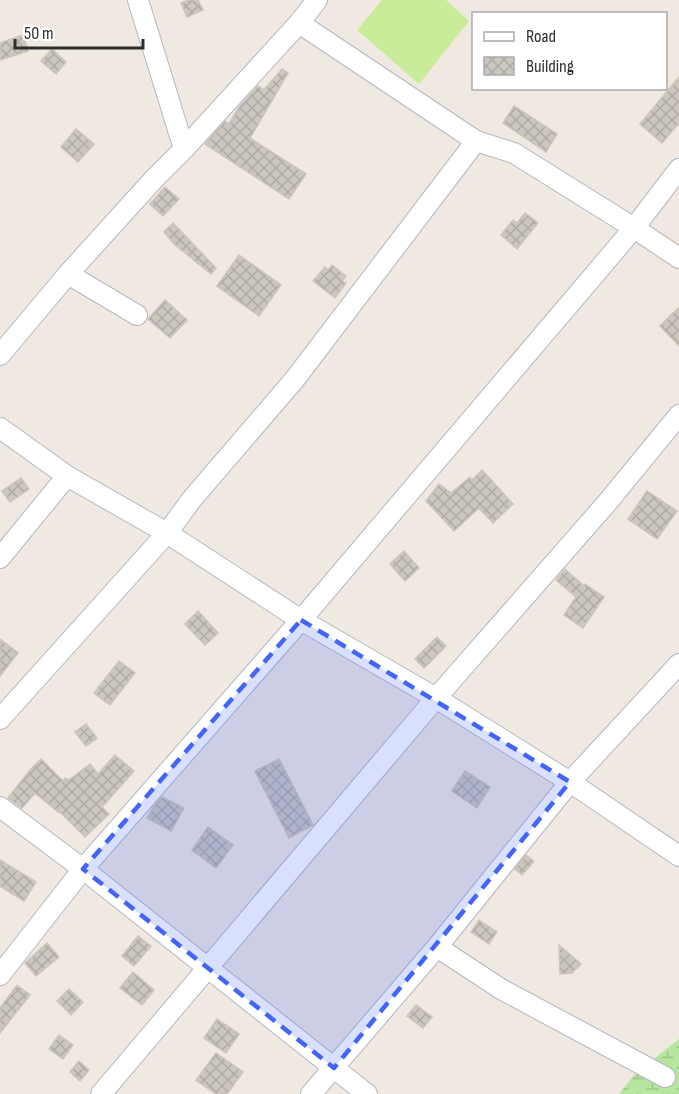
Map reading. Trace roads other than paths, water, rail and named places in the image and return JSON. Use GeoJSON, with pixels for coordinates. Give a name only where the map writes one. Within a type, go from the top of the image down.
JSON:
{"type":"FeatureCollection","features":[{"type":"Feature","properties":{"kind":"street"},"geometry":{"type":"LineString","coordinates":[[138,0],[184,148]]}},
{"type":"Feature","properties":{"kind":"street"},"geometry":{"type":"LineString","coordinates":[[0,355],[68,274],[299,23],[317,0]]}},
{"type":"Feature","properties":{"kind":"street"},"geometry":{"type":"LineString","coordinates":[[299,23],[476,141],[514,153],[679,258]]}},
{"type":"Feature","properties":{"kind":"street"},"geometry":{"type":"LineString","coordinates":[[0,719],[166,533],[192,499],[295,379],[476,141]]}},
{"type":"Feature","properties":{"kind":"street"},"geometry":{"type":"LineString","coordinates":[[0,975],[83,869],[301,620],[634,228],[679,169]]}},
{"type":"Feature","properties":{"kind":"street"},"geometry":{"type":"LineString","coordinates":[[68,274],[137,315]]}},
{"type":"Feature","properties":{"kind":"street"},"geometry":{"type":"LineString","coordinates":[[101,1094],[436,698],[606,504],[679,415]]}},
{"type":"Feature","properties":{"kind":"street"},"geometry":{"type":"LineString","coordinates":[[0,428],[67,476],[166,533],[301,620],[436,698],[570,782],[679,856]]}},
{"type":"Feature","properties":{"kind":"street"},"geometry":{"type":"LineString","coordinates":[[0,558],[67,476]]}},
{"type":"Feature","properties":{"kind":"street"},"geometry":{"type":"LineString","coordinates":[[311,1094],[437,947],[570,782],[679,664]]}},
{"type":"Feature","properties":{"kind":"street"},"geometry":{"type":"LineString","coordinates":[[0,807],[83,869],[367,1094]]}},
{"type":"Feature","properties":{"kind":"street"},"geometry":{"type":"LineString","coordinates":[[437,947],[501,989],[665,1077]]}}]}
